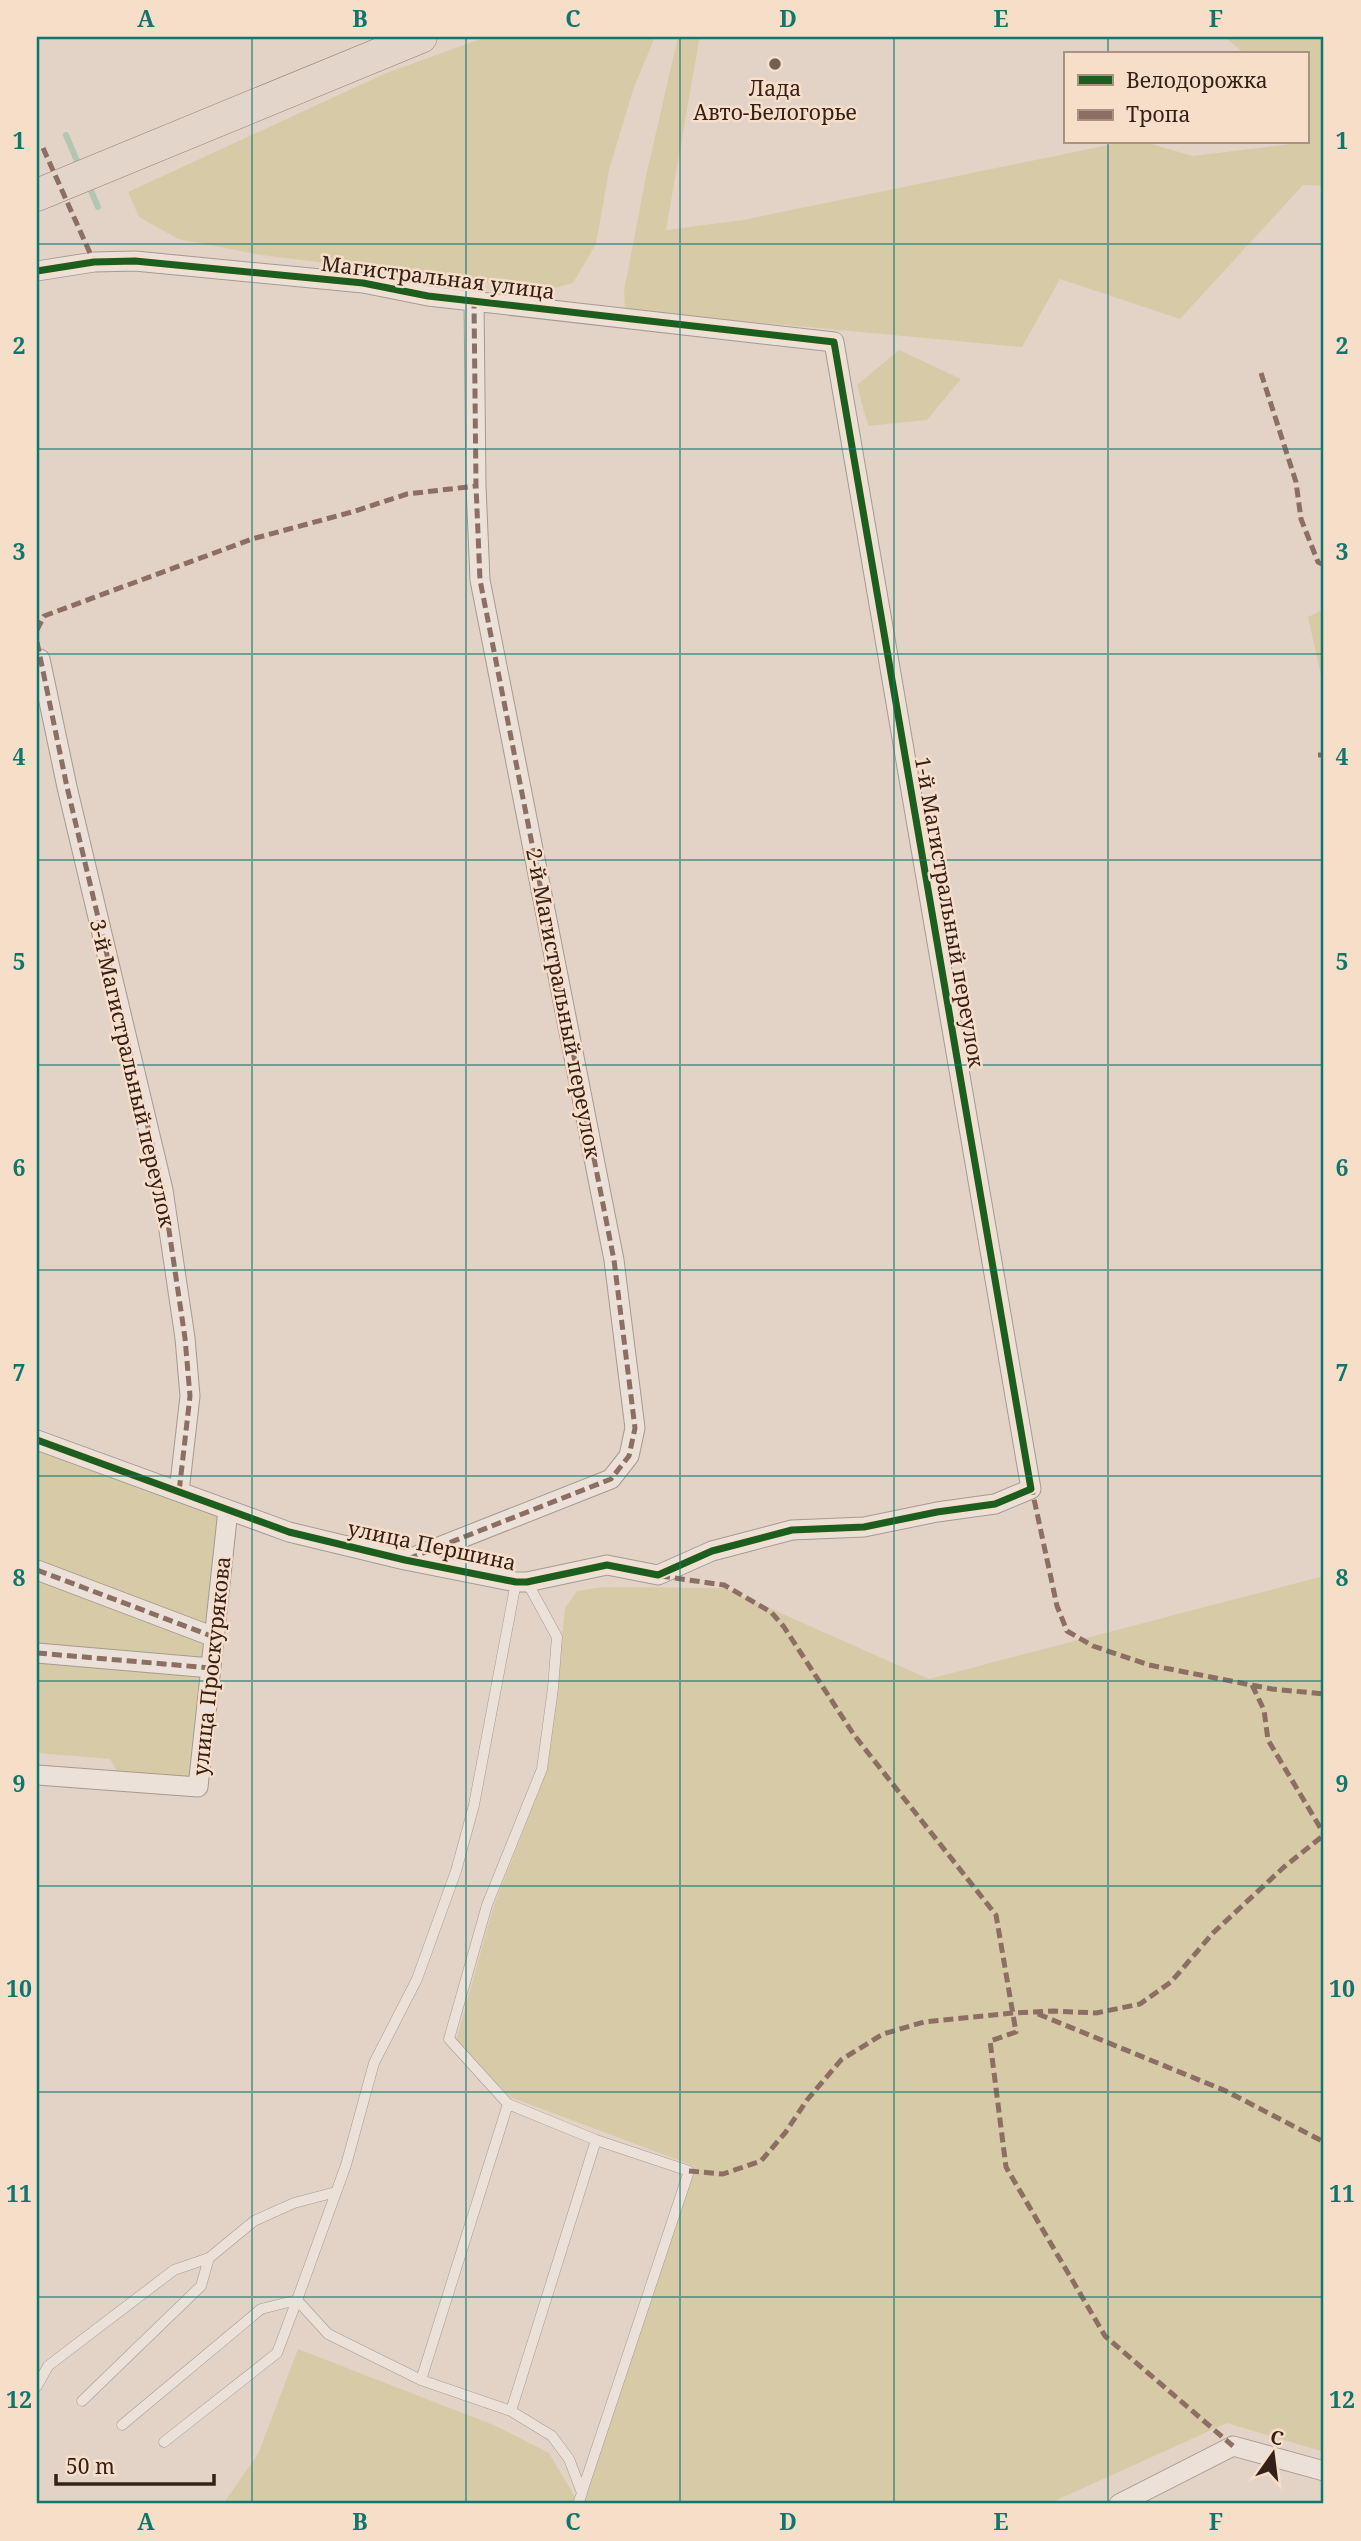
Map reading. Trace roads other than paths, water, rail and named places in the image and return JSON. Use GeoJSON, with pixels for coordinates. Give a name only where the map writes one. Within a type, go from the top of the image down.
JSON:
{"type":"FeatureCollection","features":[{"type":"Feature","properties":{"kind":"main road"},"geometry":{"type":"LineString","coordinates":[[46,191],[421,37]]}},
{"type":"Feature","properties":{"kind":"street","name":"Магистральная улица"},"geometry":{"type":"LineString","coordinates":[[37,271],[94,262],[135,261],[363,283],[428,296],[834,342]]}},
{"type":"Feature","properties":{"kind":"street","name":"2-й Магистральный переулок"},"geometry":{"type":"LineString","coordinates":[[405,1560],[611,1479],[629,1456],[635,1428],[614,1260],[480,580],[474,301]]}},
{"type":"Feature","properties":{"kind":"street","name":"1-й Магистральный переулок"},"geometry":{"type":"LineString","coordinates":[[834,342],[1031,1489]]}},
{"type":"Feature","properties":{"kind":"street","name":"3-й Магистральный переулок"},"geometry":{"type":"LineString","coordinates":[[40,659],[67,787],[163,1190],[185,1338],[190,1395],[179,1492]]}},
{"type":"Feature","properties":{"kind":"street","name":"улица Першина"},"geometry":{"type":"LineString","coordinates":[[37,1440],[289,1532],[405,1560],[521,1582],[607,1565],[658,1576],[712,1551],[792,1530],[864,1527],[937,1512],[995,1504],[1031,1489]]}},
{"type":"Feature","properties":{"kind":"street","name":"улица Проскурякова"},"geometry":{"type":"LineString","coordinates":[[37,1775],[198,1787],[228,1510]]}},
{"type":"Feature","properties":{"kind":"street"},"geometry":{"type":"LineString","coordinates":[[37,1570],[214,1637]]}},
{"type":"Feature","properties":{"kind":"street"},"geometry":{"type":"LineString","coordinates":[[37,1653],[211,1668]]}},
{"type":"Feature","properties":{"kind":"street"},"geometry":{"type":"LineString","coordinates":[[1119,2504],[1233,2446],[1324,2471]]}},
{"type":"Feature","properties":{"kind":"lane"},"geometry":{"type":"LineString","coordinates":[[521,1582],[557,1637],[542,1769],[487,1905],[450,2039],[508,2104],[596,2140],[689,2171],[578,2504]]}},
{"type":"Feature","properties":{"kind":"lane"},"geometry":{"type":"LineString","coordinates":[[164,2442],[276,2353],[346,2165],[374,2063],[417,1979],[456,1871],[474,1805],[521,1582]]}},
{"type":"Feature","properties":{"kind":"lane"},"geometry":{"type":"LineString","coordinates":[[421,2380],[508,2104]]}},
{"type":"Feature","properties":{"kind":"lane"},"geometry":{"type":"LineString","coordinates":[[511,2411],[596,2140]]}},
{"type":"Feature","properties":{"kind":"lane"},"geometry":{"type":"LineString","coordinates":[[37,2386],[48,2366],[174,2270],[209,2258],[254,2221],[294,2203],[336,2192]]}},
{"type":"Feature","properties":{"kind":"lane"},"geometry":{"type":"LineString","coordinates":[[82,2400],[201,2286],[209,2258]]}},
{"type":"Feature","properties":{"kind":"lane"},"geometry":{"type":"LineString","coordinates":[[297,2300],[328,2334],[421,2380],[511,2411],[552,2436],[569,2459],[582,2493]]}},
{"type":"Feature","properties":{"kind":"lane"},"geometry":{"type":"LineString","coordinates":[[122,2425],[261,2309],[297,2300]]}},
{"type":"Feature","properties":{"kind":"waterway"},"geometry":{"type":"LineString","coordinates":[[66,135],[80,168]]}},
{"type":"Feature","properties":{"kind":"waterway"},"geometry":{"type":"LineString","coordinates":[[88,184],[98,207]]}},
{"type":"Feature","properties":{"kind":"place","name":"Лада Авто-Белогорье"},"geometry":{"type":"Point","coordinates":[775,64]}}]}
